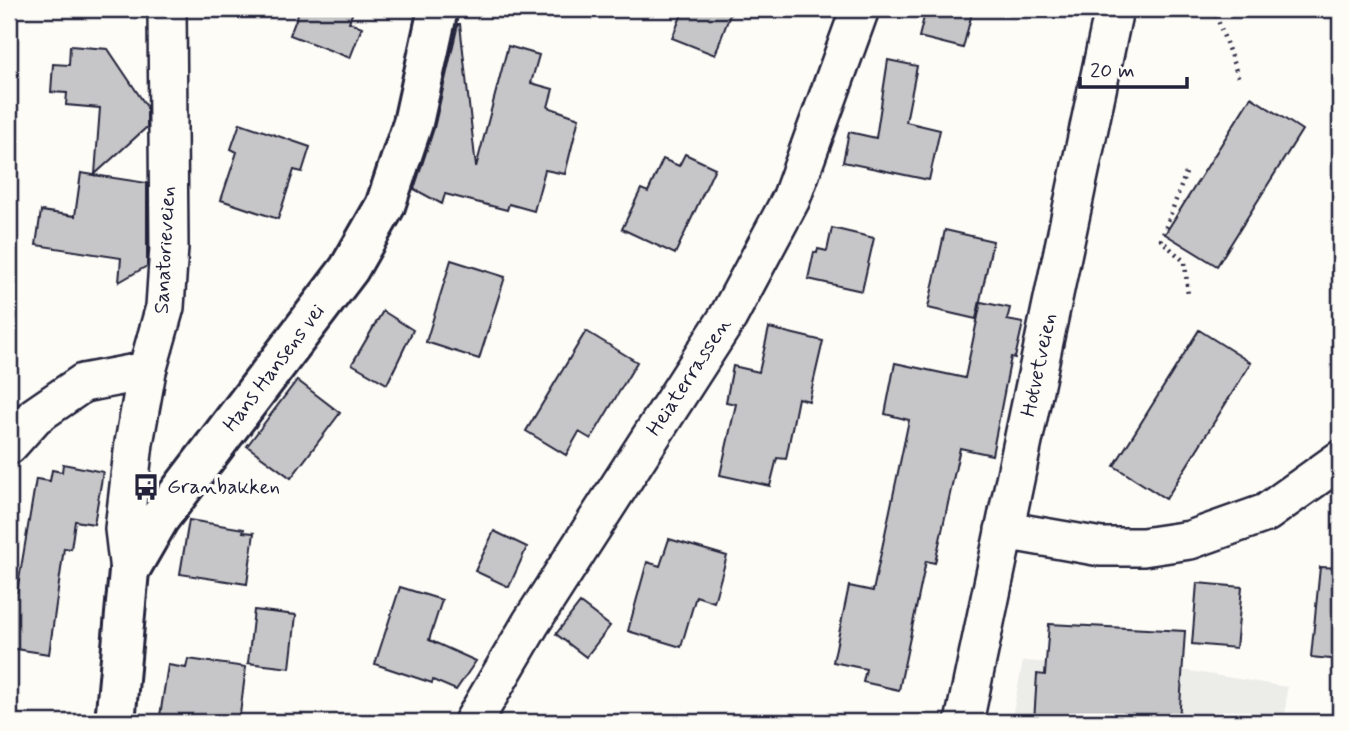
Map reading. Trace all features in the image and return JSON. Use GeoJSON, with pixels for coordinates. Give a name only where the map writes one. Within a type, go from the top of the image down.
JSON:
{"type":"FeatureCollection","features":[{"type":"Feature","properties":{"kind":"main road","name":"Hans Hansens vei"},"geometry":{"type":"LineString","coordinates":[[116,722],[129,571],[159,519],[349,270],[385,206],[413,123],[438,9]]}},
{"type":"Feature","properties":{"kind":"street","name":"Sanatorieveien"},"geometry":{"type":"LineString","coordinates":[[129,571],[124,529],[134,443],[147,372],[165,307],[169,247],[167,9]]}},
{"type":"Feature","properties":{"kind":"street","name":"Heiaterrassen"},"geometry":{"type":"LineString","coordinates":[[473,722],[531,623],[728,317],[791,198],[860,9]]}},
{"type":"Feature","properties":{"kind":"street","name":"Hotvetveien"},"geometry":{"type":"LineString","coordinates":[[964,722],[1114,9]]}},
{"type":"Feature","properties":{"kind":"street"},"geometry":{"type":"LineString","coordinates":[[9,445],[35,416],[83,383],[147,372]]}},
{"type":"Feature","properties":{"kind":"street"},"geometry":{"type":"LineString","coordinates":[[1004,530],[1101,547],[1143,547],[1190,540],[1266,513],[1340,460]]}},
{"type":"Feature","properties":{"kind":"path"},"geometry":{"type":"LineString","coordinates":[[1214,9],[1239,79]]}},
{"type":"Feature","properties":{"kind":"path"},"geometry":{"type":"LineString","coordinates":[[1186,173],[1161,240],[1185,262],[1188,296]]}},
{"type":"Feature","properties":{"kind":"shaded area"},"geometry":{"type":"Polygon","coordinates":[[[1023,661],[1189,671],[1287,687],[1285,722],[1011,722],[1023,661]]]}},
{"type":"Feature","properties":{"kind":"building"},"geometry":{"type":"Polygon","coordinates":[[[300,9],[354,9],[349,22],[362,27],[350,58],[290,35],[300,9]]]}},
{"type":"Feature","properties":{"kind":"building"},"geometry":{"type":"Polygon","coordinates":[[[684,9],[732,9],[715,55],[672,38],[684,9]]]}},
{"type":"Feature","properties":{"kind":"building"},"geometry":{"type":"Polygon","coordinates":[[[926,9],[973,9],[963,48],[919,37],[926,9]]]}},
{"type":"Feature","properties":{"kind":"building"},"geometry":{"type":"Polygon","coordinates":[[[458,24],[476,167],[508,46],[539,55],[531,83],[553,89],[548,107],[579,118],[565,174],[545,170],[534,211],[509,204],[507,210],[445,194],[442,204],[414,189],[434,128],[458,24]]]}},
{"type":"Feature","properties":{"kind":"building"},"geometry":{"type":"Polygon","coordinates":[[[70,46],[108,49],[147,107],[147,127],[95,174],[100,108],[66,105],[67,93],[51,92],[53,64],[69,65],[70,46]]]}},
{"type":"Feature","properties":{"kind":"building"},"geometry":{"type":"Polygon","coordinates":[[[888,60],[917,66],[906,122],[940,130],[929,180],[843,162],[849,132],[876,138],[888,60]]]}},
{"type":"Feature","properties":{"kind":"building"},"geometry":{"type":"Polygon","coordinates":[[[1251,97],[1302,130],[1217,266],[1165,234],[1251,97]]]}},
{"type":"Feature","properties":{"kind":"building"},"geometry":{"type":"Polygon","coordinates":[[[240,123],[310,147],[302,172],[294,170],[278,219],[221,200],[237,152],[231,149],[240,123]]]}},
{"type":"Feature","properties":{"kind":"building"},"geometry":{"type":"Polygon","coordinates":[[[685,154],[715,168],[675,254],[622,229],[641,189],[648,192],[663,159],[679,166],[685,154]]]}},
{"type":"Feature","properties":{"kind":"building"},"geometry":{"type":"Polygon","coordinates":[[[81,173],[147,183],[147,266],[119,282],[121,258],[36,245],[41,211],[75,216],[81,173]]]}},
{"type":"Feature","properties":{"kind":"building"},"geometry":{"type":"Polygon","coordinates":[[[832,228],[874,238],[862,291],[808,279],[814,252],[817,253],[818,249],[827,251],[832,228]]]}},
{"type":"Feature","properties":{"kind":"building"},"geometry":{"type":"Polygon","coordinates":[[[945,230],[993,241],[976,319],[928,308],[945,230]]]}},
{"type":"Feature","properties":{"kind":"building"},"geometry":{"type":"Polygon","coordinates":[[[451,260],[505,277],[479,359],[426,342],[451,260]]]}},
{"type":"Feature","properties":{"kind":"building"},"geometry":{"type":"Polygon","coordinates":[[[981,302],[1010,308],[1007,320],[1023,323],[1015,358],[1011,357],[992,455],[960,448],[935,563],[926,561],[899,690],[863,682],[866,669],[833,662],[849,586],[873,591],[909,420],[885,414],[895,363],[965,378],[981,302]]]}},
{"type":"Feature","properties":{"kind":"building"},"geometry":{"type":"Polygon","coordinates":[[[383,311],[413,330],[387,384],[352,364],[383,311]]]}},
{"type":"Feature","properties":{"kind":"building"},"geometry":{"type":"Polygon","coordinates":[[[769,328],[823,341],[809,401],[798,398],[786,459],[777,458],[770,486],[720,475],[736,404],[726,402],[733,366],[759,372],[769,328]]]}},
{"type":"Feature","properties":{"kind":"building"},"geometry":{"type":"Polygon","coordinates":[[[1199,330],[1251,363],[1166,499],[1114,466],[1199,330]]]}},
{"type":"Feature","properties":{"kind":"building"},"geometry":{"type":"Polygon","coordinates":[[[586,331],[637,362],[591,439],[579,432],[566,455],[526,431],[586,331]]]}},
{"type":"Feature","properties":{"kind":"building"},"geometry":{"type":"Polygon","coordinates":[[[297,380],[340,413],[291,478],[247,446],[297,380]]]}},
{"type":"Feature","properties":{"kind":"building"},"geometry":{"type":"Polygon","coordinates":[[[63,464],[103,472],[94,524],[75,521],[71,549],[64,548],[49,654],[9,648],[9,591],[17,592],[36,479],[50,481],[52,470],[62,472],[63,464]]]}},
{"type":"Feature","properties":{"kind":"building"},"geometry":{"type":"Polygon","coordinates":[[[189,520],[254,533],[247,584],[180,574],[189,520]]]}},
{"type":"Feature","properties":{"kind":"building"},"geometry":{"type":"Polygon","coordinates":[[[494,531],[527,547],[509,587],[475,571],[494,531]]]}},
{"type":"Feature","properties":{"kind":"building"},"geometry":{"type":"Polygon","coordinates":[[[669,539],[727,556],[714,602],[696,596],[681,647],[628,631],[647,562],[660,566],[669,539]]]}},
{"type":"Feature","properties":{"kind":"building"},"geometry":{"type":"Polygon","coordinates":[[[1320,567],[1340,568],[1340,660],[1311,657],[1320,567]]]}},
{"type":"Feature","properties":{"kind":"building"},"geometry":{"type":"Polygon","coordinates":[[[1197,583],[1242,587],[1236,648],[1192,644],[1197,583]]]}},
{"type":"Feature","properties":{"kind":"building"},"geometry":{"type":"Polygon","coordinates":[[[400,587],[442,600],[429,640],[476,661],[456,690],[433,680],[432,683],[375,664],[400,587]]]}},
{"type":"Feature","properties":{"kind":"building"},"geometry":{"type":"Polygon","coordinates":[[[580,603],[610,626],[586,657],[556,634],[580,603]]]}},
{"type":"Feature","properties":{"kind":"building"},"geometry":{"type":"Polygon","coordinates":[[[254,610],[296,615],[290,668],[248,663],[254,610]]]}},
{"type":"Feature","properties":{"kind":"building"},"geometry":{"type":"Polygon","coordinates":[[[1049,624],[1185,631],[1179,722],[1034,722],[1037,674],[1045,675],[1049,624]]]}},
{"type":"Feature","properties":{"kind":"building"},"geometry":{"type":"Polygon","coordinates":[[[188,659],[246,667],[239,722],[159,722],[168,665],[186,668],[188,659]]]}},
{"type":"Feature","properties":{"kind":"place","name":"Granbakken"},"geometry":{"type":"Point","coordinates":[146,487]}}]}
